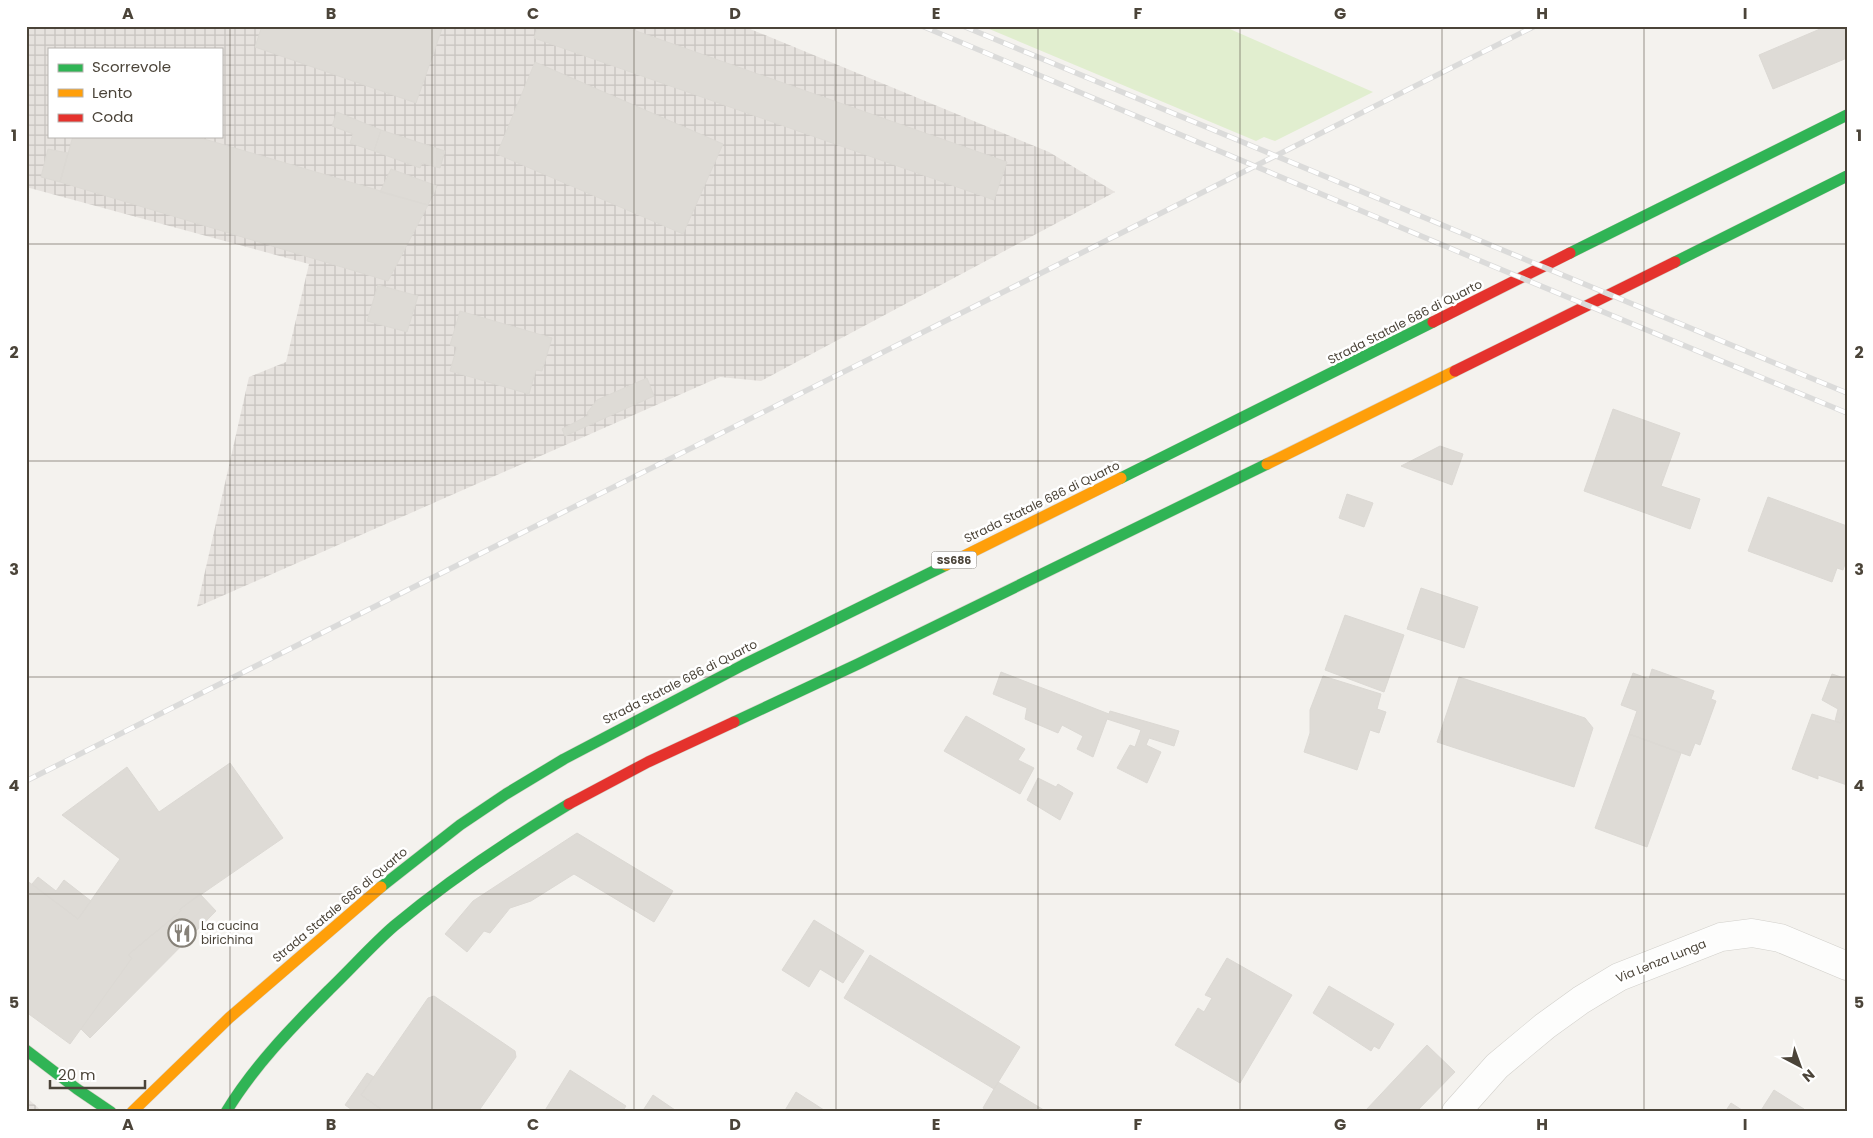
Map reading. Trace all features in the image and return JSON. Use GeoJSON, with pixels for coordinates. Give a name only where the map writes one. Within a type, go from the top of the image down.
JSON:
{"type":"FeatureCollection","features":[{"type":"Feature","properties":{"kind":"main road","name":"Strada Statale 686 di Quarto"},"geometry":{"type":"LineString","coordinates":[[132,1112],[193,1052],[292,962],[399,871],[471,818],[553,764],[608,733],[780,646],[1356,362],[1847,115]]}},
{"type":"Feature","properties":{"kind":"main road"},"geometry":{"type":"LineString","coordinates":[[226,1112],[239,1090],[288,1031],[392,928],[464,871],[515,836],[570,803],[648,762],[858,664],[1400,399],[1847,176]]}},
{"type":"Feature","properties":{"kind":"main road"},"geometry":{"type":"LineString","coordinates":[[26,1050],[77,1089],[112,1112]]}},
{"type":"Feature","properties":{"kind":"street","name":"Via Lenza Lunga"},"geometry":{"type":"LineString","coordinates":[[1456,1112],[1497,1066],[1545,1026],[1581,1000],[1619,977],[1721,937],[1752,933],[1780,938],[1847,966]]}},
{"type":"Feature","properties":{"kind":"shaded area"},"geometry":{"type":"Polygon","coordinates":[[[26,26],[743,26],[1049,152],[1115,192],[761,381],[720,377],[197,607],[249,377],[286,362],[309,264],[26,187],[26,26]]]}},
{"type":"Feature","properties":{"kind":"shaded area"},"geometry":{"type":"Polygon","coordinates":[[[26,1097],[43,1112],[26,1112],[26,1097]]]}},
{"type":"Feature","properties":{"kind":"green space"},"geometry":{"type":"Polygon","coordinates":[[[982,26],[1223,26],[1373,92],[1275,141],[1264,137],[1256,141],[982,26]]]}},
{"type":"Feature","properties":{"kind":"building"},"geometry":{"type":"Polygon","coordinates":[[[262,26],[443,26],[416,103],[255,47],[262,26]]]}},
{"type":"Feature","properties":{"kind":"building"},"geometry":{"type":"Polygon","coordinates":[[[538,26],[622,26],[1007,162],[994,200],[534,38],[538,26]]]}},
{"type":"Feature","properties":{"kind":"building"},"geometry":{"type":"Polygon","coordinates":[[[1827,26],[1847,26],[1847,58],[1773,89],[1759,55],[1827,26]]]}},
{"type":"Feature","properties":{"kind":"building"},"geometry":{"type":"Polygon","coordinates":[[[535,62],[723,144],[683,234],[497,154],[535,62]]]}},
{"type":"Feature","properties":{"kind":"building"},"geometry":{"type":"Polygon","coordinates":[[[337,112],[381,130],[374,151],[350,143],[353,134],[332,126],[337,112]]]}},
{"type":"Feature","properties":{"kind":"building"},"geometry":{"type":"Polygon","coordinates":[[[381,130],[445,151],[440,168],[422,163],[420,168],[374,151],[381,130]]]}},
{"type":"Feature","properties":{"kind":"building"},"geometry":{"type":"Polygon","coordinates":[[[72,138],[201,138],[428,205],[388,281],[60,182],[72,138]]]}},
{"type":"Feature","properties":{"kind":"building"},"geometry":{"type":"Polygon","coordinates":[[[48,149],[68,153],[60,182],[41,177],[48,149]]]}},
{"type":"Feature","properties":{"kind":"building"},"geometry":{"type":"Polygon","coordinates":[[[391,169],[437,186],[428,205],[380,192],[391,169]]]}},
{"type":"Feature","properties":{"kind":"building"},"geometry":{"type":"Polygon","coordinates":[[[378,285],[418,296],[407,332],[367,321],[378,285]]]}},
{"type":"Feature","properties":{"kind":"building"},"geometry":{"type":"Polygon","coordinates":[[[460,311],[552,338],[542,371],[536,370],[529,394],[450,371],[457,347],[450,345],[460,311]]]}},
{"type":"Feature","properties":{"kind":"building"},"geometry":{"type":"Polygon","coordinates":[[[647,378],[654,396],[565,436],[562,429],[589,415],[587,413],[597,400],[647,378]]]}},
{"type":"Feature","properties":{"kind":"building"},"geometry":{"type":"Polygon","coordinates":[[[1613,409],[1680,433],[1661,486],[1700,499],[1690,529],[1584,491],[1613,409]]]}},
{"type":"Feature","properties":{"kind":"building"},"geometry":{"type":"Polygon","coordinates":[[[1440,446],[1463,454],[1452,485],[1401,466],[1440,446]]]}},
{"type":"Feature","properties":{"kind":"building"},"geometry":{"type":"Polygon","coordinates":[[[1347,494],[1373,503],[1364,527],[1339,518],[1347,494]]]}},
{"type":"Feature","properties":{"kind":"building"},"geometry":{"type":"Polygon","coordinates":[[[1768,497],[1847,526],[1847,558],[1843,570],[1837,568],[1832,582],[1748,551],[1768,497]]]}},
{"type":"Feature","properties":{"kind":"building"},"geometry":{"type":"Polygon","coordinates":[[[1421,588],[1478,607],[1464,648],[1407,629],[1421,588]]]}},
{"type":"Feature","properties":{"kind":"building"},"geometry":{"type":"Polygon","coordinates":[[[1345,615],[1404,635],[1384,692],[1325,670],[1345,615]]]}},
{"type":"Feature","properties":{"kind":"building"},"geometry":{"type":"Polygon","coordinates":[[[1652,669],[1714,691],[1711,699],[1716,701],[1700,745],[1695,743],[1690,756],[1629,734],[1637,711],[1621,705],[1633,673],[1649,679],[1652,669]]]}},
{"type":"Feature","properties":{"kind":"building"},"geometry":{"type":"Polygon","coordinates":[[[1001,672],[1109,714],[1110,711],[1179,731],[1174,746],[1149,738],[1146,745],[1161,752],[1147,783],[1117,768],[1130,745],[1135,747],[1141,730],[1107,719],[1093,757],[1077,749],[1083,736],[1062,725],[1058,733],[1025,719],[1027,708],[993,694],[1001,672]]]}},
{"type":"Feature","properties":{"kind":"building"},"geometry":{"type":"Polygon","coordinates":[[[1832,674],[1847,679],[1847,706],[1841,723],[1835,721],[1838,709],[1822,700],[1832,674]]]}},
{"type":"Feature","properties":{"kind":"building"},"geometry":{"type":"Polygon","coordinates":[[[1323,676],[1381,694],[1377,709],[1386,712],[1379,733],[1370,730],[1357,770],[1304,752],[1310,733],[1310,710],[1323,676]]]}},
{"type":"Feature","properties":{"kind":"building"},"geometry":{"type":"Polygon","coordinates":[[[1459,677],[1585,718],[1593,728],[1574,787],[1437,742],[1459,677]]]}},
{"type":"Feature","properties":{"kind":"building"},"geometry":{"type":"Polygon","coordinates":[[[1847,706],[1847,785],[1818,775],[1818,779],[1792,769],[1812,714],[1841,723],[1847,706]]]}},
{"type":"Feature","properties":{"kind":"building"},"geometry":{"type":"Polygon","coordinates":[[[966,716],[1025,749],[1018,760],[1034,768],[1020,794],[944,751],[966,716]]]}},
{"type":"Feature","properties":{"kind":"building"},"geometry":{"type":"Polygon","coordinates":[[[1629,734],[1681,753],[1647,847],[1595,828],[1629,734]]]}},
{"type":"Feature","properties":{"kind":"building"},"geometry":{"type":"Polygon","coordinates":[[[230,763],[283,838],[180,909],[181,911],[128,955],[132,958],[70,1044],[26,1012],[26,880],[78,919],[120,859],[62,815],[127,767],[159,812],[230,763]]]}},
{"type":"Feature","properties":{"kind":"building"},"geometry":{"type":"Polygon","coordinates":[[[1038,778],[1056,787],[1058,784],[1073,793],[1060,820],[1027,800],[1038,778]]]}},
{"type":"Feature","properties":{"kind":"building"},"geometry":{"type":"Polygon","coordinates":[[[577,833],[673,891],[654,922],[574,874],[531,901],[510,908],[490,933],[484,931],[467,952],[445,934],[473,901],[577,833]]]}},
{"type":"Feature","properties":{"kind":"building"},"geometry":{"type":"Polygon","coordinates":[[[38,877],[56,891],[64,880],[91,901],[78,919],[32,884],[38,877]]]}},
{"type":"Feature","properties":{"kind":"building"},"geometry":{"type":"Polygon","coordinates":[[[200,894],[216,911],[90,1038],[81,1029],[132,958],[128,955],[200,894]]]}},
{"type":"Feature","properties":{"kind":"building"},"geometry":{"type":"Polygon","coordinates":[[[814,920],[864,951],[843,983],[820,969],[809,987],[782,970],[814,920]]]}},
{"type":"Feature","properties":{"kind":"building"},"geometry":{"type":"Polygon","coordinates":[[[870,955],[1020,1047],[994,1089],[844,998],[870,955]]]}},
{"type":"Feature","properties":{"kind":"building"},"geometry":{"type":"Polygon","coordinates":[[[1227,958],[1292,995],[1240,1083],[1175,1045],[1198,1008],[1204,1012],[1212,998],[1205,995],[1227,958]]]}},
{"type":"Feature","properties":{"kind":"building"},"geometry":{"type":"Polygon","coordinates":[[[1329,986],[1394,1024],[1379,1049],[1374,1046],[1371,1051],[1313,1013],[1329,986]]]}},
{"type":"Feature","properties":{"kind":"building"},"geometry":{"type":"Polygon","coordinates":[[[434,996],[515,1051],[516,1057],[478,1112],[385,1112],[361,1095],[428,998],[434,996]]]}},
{"type":"Feature","properties":{"kind":"building"},"geometry":{"type":"Polygon","coordinates":[[[1427,1045],[1455,1072],[1416,1112],[1368,1112],[1366,1110],[1427,1045]]]}},
{"type":"Feature","properties":{"kind":"building"},"geometry":{"type":"Polygon","coordinates":[[[570,1070],[626,1106],[622,1112],[544,1112],[570,1070]]]}},
{"type":"Feature","properties":{"kind":"building"},"geometry":{"type":"Polygon","coordinates":[[[367,1073],[374,1077],[361,1095],[385,1112],[355,1112],[345,1105],[367,1073]]]}},
{"type":"Feature","properties":{"kind":"building"},"geometry":{"type":"Polygon","coordinates":[[[998,1082],[1047,1112],[990,1112],[983,1108],[998,1082]]]}},
{"type":"Feature","properties":{"kind":"building"},"geometry":{"type":"Polygon","coordinates":[[[1774,1090],[1804,1109],[1802,1112],[1760,1112],[1774,1090]]]}},
{"type":"Feature","properties":{"kind":"building"},"geometry":{"type":"Polygon","coordinates":[[[796,1092],[827,1112],[784,1112],[796,1092]]]}},
{"type":"Feature","properties":{"kind":"building"},"geometry":{"type":"Polygon","coordinates":[[[653,1095],[678,1112],[642,1112],[653,1095]]]}},
{"type":"Feature","properties":{"kind":"building"},"geometry":{"type":"Polygon","coordinates":[[[1731,1103],[1745,1112],[1725,1112],[1731,1103]]]}},
{"type":"Feature","properties":{"kind":"railway"},"geometry":{"type":"LineString","coordinates":[[922,26],[1847,413]]}},
{"type":"Feature","properties":{"kind":"railway"},"geometry":{"type":"LineString","coordinates":[[963,26],[1847,393]]}},
{"type":"Feature","properties":{"kind":"railway"},"geometry":{"type":"LineString","coordinates":[[26,781],[1535,26]]}},
{"type":"Feature","properties":{"kind":"traffic: fast"},"geometry":{"type":"LineString","coordinates":[[1570,253],[1847,115]]}},
{"type":"Feature","properties":{"kind":"traffic: fast"},"geometry":{"type":"LineString","coordinates":[[1675,262],[1847,176]]}},
{"type":"Feature","properties":{"kind":"traffic: fast"},"geometry":{"type":"LineString","coordinates":[[1121,478],[1433,322]]}},
{"type":"Feature","properties":{"kind":"traffic: fast"},"geometry":{"type":"LineString","coordinates":[[734,722],[858,664],[1267,464]]}},
{"type":"Feature","properties":{"kind":"traffic: fast"},"geometry":{"type":"LineString","coordinates":[[381,887],[460,825],[506,794],[564,759],[743,665],[946,565]]}},
{"type":"Feature","properties":{"kind":"traffic: fast"},"geometry":{"type":"LineString","coordinates":[[226,1112],[261,1063],[287,1033],[394,926],[479,862],[569,804]]}},
{"type":"Feature","properties":{"kind":"traffic: fast"},"geometry":{"type":"LineString","coordinates":[[26,1050],[111,1112]]}},
{"type":"Feature","properties":{"kind":"traffic: slow"},"geometry":{"type":"LineString","coordinates":[[1267,464],[1455,371]]}},
{"type":"Feature","properties":{"kind":"traffic: slow"},"geometry":{"type":"LineString","coordinates":[[946,565],[1121,478]]}},
{"type":"Feature","properties":{"kind":"traffic: slow"},"geometry":{"type":"LineString","coordinates":[[132,1112],[229,1018],[381,887]]}},
{"type":"Feature","properties":{"kind":"traffic: jam"},"geometry":{"type":"LineString","coordinates":[[1433,322],[1570,253]]}},
{"type":"Feature","properties":{"kind":"traffic: jam"},"geometry":{"type":"LineString","coordinates":[[1455,371],[1675,262]]}},
{"type":"Feature","properties":{"kind":"traffic: jam"},"geometry":{"type":"LineString","coordinates":[[569,804],[648,762],[734,722]]}},
{"type":"Feature","properties":{"kind":"place","name":"La cucina birichina"},"geometry":{"type":"Point","coordinates":[182,933]}}]}
